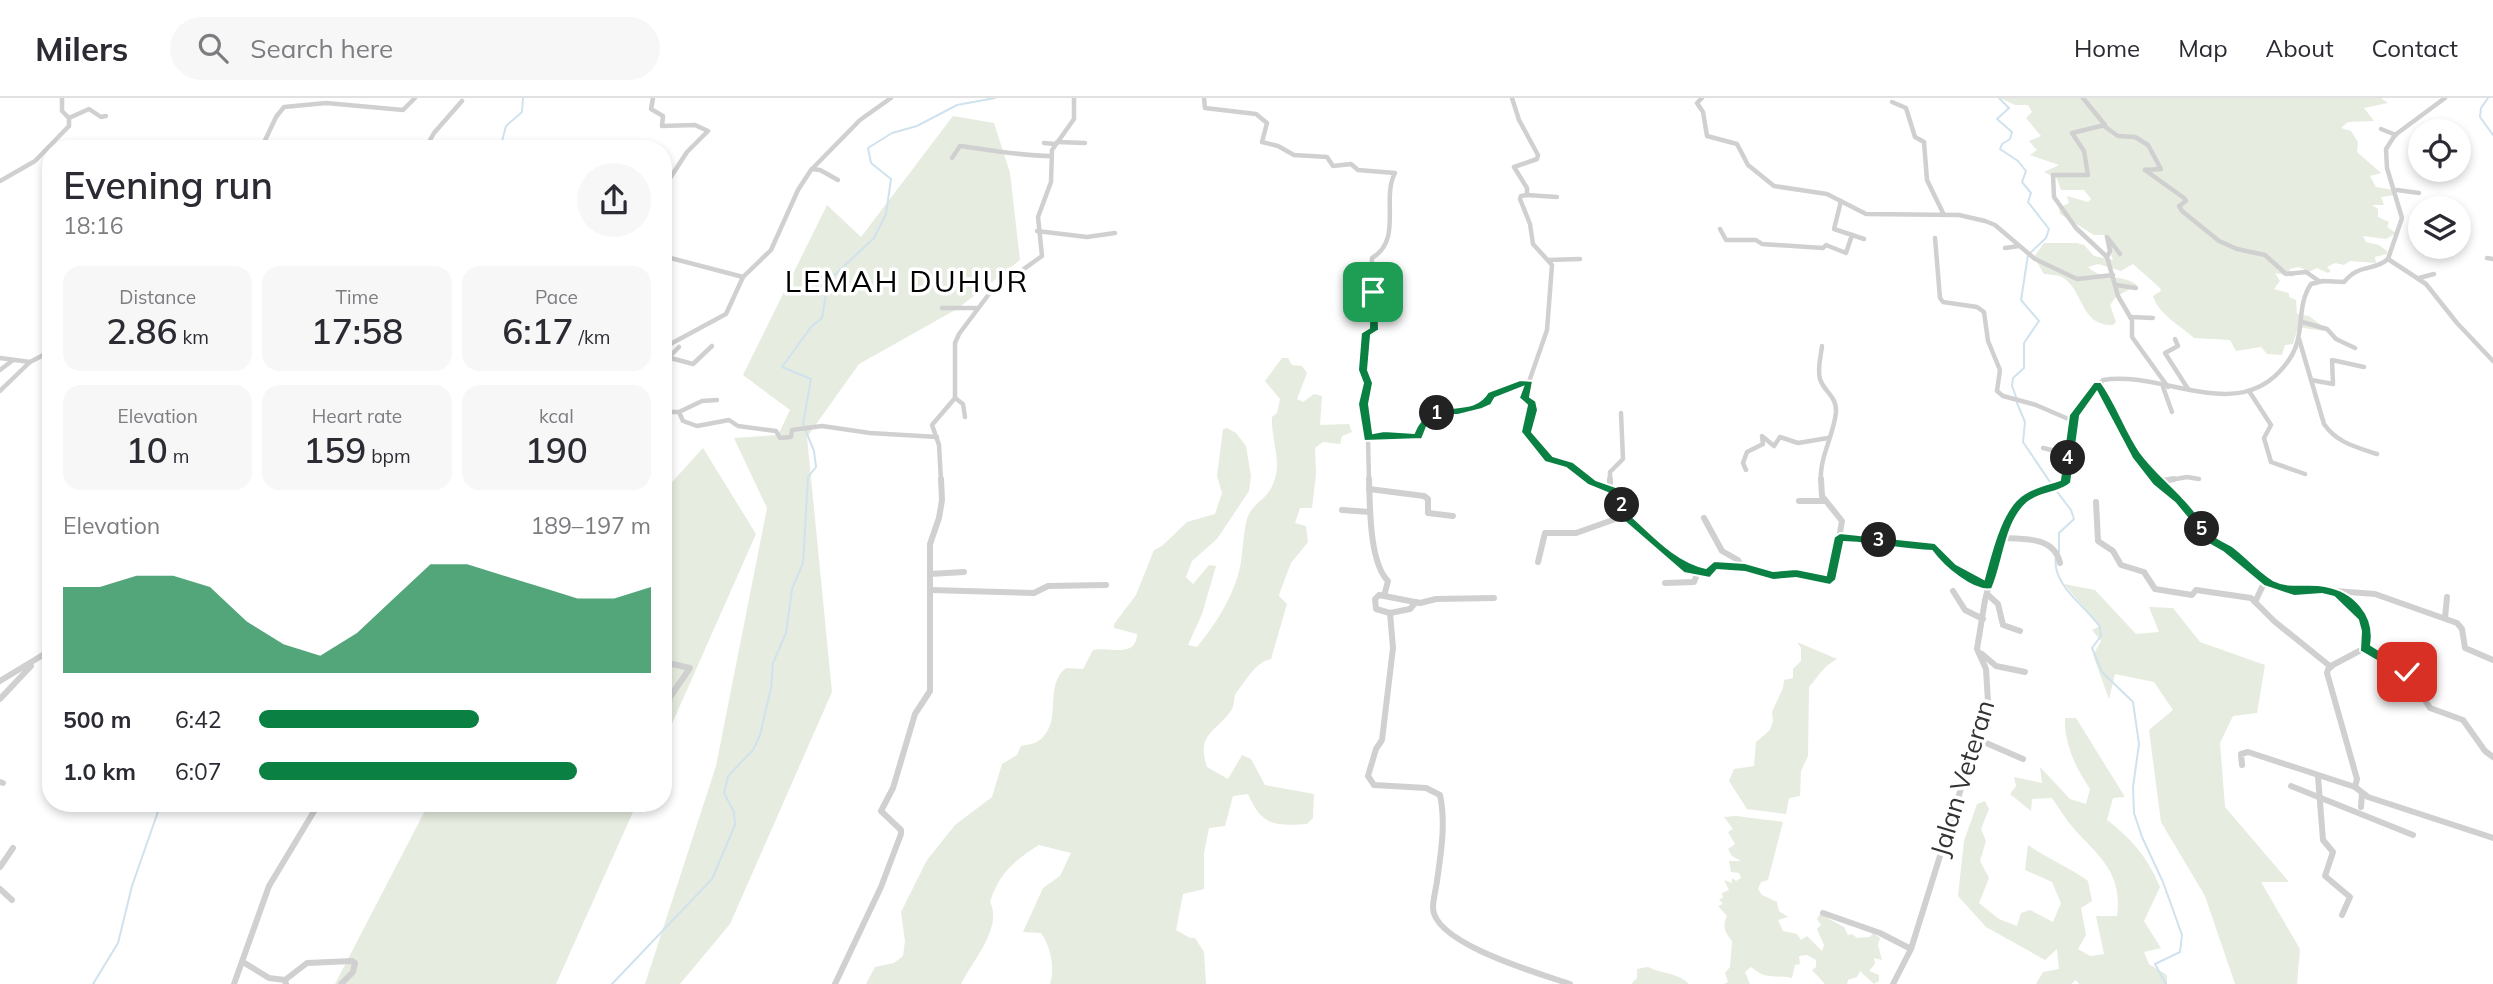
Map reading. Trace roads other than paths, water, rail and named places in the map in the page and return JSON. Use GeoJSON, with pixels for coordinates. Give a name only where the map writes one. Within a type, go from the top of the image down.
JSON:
{"type":"FeatureCollection","features":[{"type":"Feature","properties":{"kind":"street"},"geometry":{"type":"LineString","coordinates":[[55,140],[69,127],[69,118],[62,111],[62,98]]}},
{"type":"Feature","properties":{"kind":"street"},"geometry":{"type":"LineString","coordinates":[[269,140],[277,114],[287,105],[313,99],[347,99],[403,110],[415,98]]}},
{"type":"Feature","properties":{"kind":"street"},"geometry":{"type":"LineString","coordinates":[[653,98],[651,107],[663,116],[662,126],[695,125],[708,131],[689,149],[672,175]]}},
{"type":"Feature","properties":{"kind":"street"},"geometry":{"type":"LineString","coordinates":[[672,343],[724,315],[743,276],[771,250],[798,190],[812,169],[860,120],[891,98]]}},
{"type":"Feature","properties":{"kind":"street"},"geometry":{"type":"LineString","coordinates":[[835,984],[888,873],[901,832],[881,812],[898,773],[915,712],[929,695],[932,666],[930,544],[942,499],[942,468],[937,437],[932,429],[933,423],[955,398],[955,343],[976,308],[1001,284],[1039,261],[1042,251],[1037,231],[1040,210],[1051,182],[1051,156],[1056,143],[1074,119],[1075,98]]}},
{"type":"Feature","properties":{"kind":"street"},"geometry":{"type":"LineString","coordinates":[[1204,98],[1205,108],[1260,116],[1267,123],[1262,142],[1278,146],[1288,153],[1304,157],[1327,157],[1334,166],[1351,164],[1358,170],[1387,170],[1395,173],[1391,177],[1388,192],[1391,215],[1386,242],[1377,257],[1372,258],[1371,281],[1375,285],[1372,314],[1374,330],[1366,333],[1363,370],[1368,383],[1363,404],[1368,438],[1370,512],[1378,565],[1382,575],[1388,580],[1384,597]]}},
{"type":"Feature","properties":{"kind":"street"},"geometry":{"type":"LineString","coordinates":[[1512,98],[1519,120],[1538,155],[1537,159],[1514,167],[1527,188],[1527,195]]}},
{"type":"Feature","properties":{"kind":"street"},"geometry":{"type":"LineString","coordinates":[[1702,98],[1697,103],[1703,112],[1707,136],[1737,144],[1748,165],[1772,185],[1821,192],[1866,214],[1959,215],[1989,222],[2035,259],[2080,280],[2113,275]]}},
{"type":"Feature","properties":{"kind":"street"},"geometry":{"type":"LineString","coordinates":[[2082,98],[2105,126],[2118,136],[2134,137],[2148,145],[2161,169],[2145,172],[2184,198],[2186,201],[2179,206],[2182,211],[2206,232],[2228,246],[2264,254],[2284,273],[2305,272],[2319,281]]}},
{"type":"Feature","properties":{"kind":"street"},"geometry":{"type":"LineString","coordinates":[[2445,98],[2431,105],[2416,123],[2396,135],[2387,145],[2385,159],[2397,190],[2402,222],[2388,259],[2384,264],[2353,271],[2344,282],[2319,281],[2311,284],[2301,299],[2302,322],[2296,348],[2284,366],[2269,381],[2249,391],[2165,387],[2116,379],[2103,380],[2098,385],[2117,415],[2125,437],[2157,482],[2179,500],[2213,541],[2227,549],[2265,581],[2294,592],[2370,592],[2445,618],[2460,626],[2465,648],[2493,660]]}},
{"type":"Feature","properties":{"kind":"street"},"geometry":{"type":"LineString","coordinates":[[430,140],[462,101]]}},
{"type":"Feature","properties":{"kind":"street"},"geometry":{"type":"LineString","coordinates":[[1892,102],[1906,108],[1915,137],[1924,142],[1927,184],[1938,199],[1944,215]]}},
{"type":"Feature","properties":{"kind":"street"},"geometry":{"type":"LineString","coordinates":[[69,118],[90,109],[101,117],[106,116]]}},
{"type":"Feature","properties":{"kind":"street"},"geometry":{"type":"LineString","coordinates":[[2105,126],[2084,128],[2072,133],[2084,151],[2088,175],[2053,175],[2054,197],[2076,228],[2107,257],[2118,296],[2130,317],[2131,334],[2165,387],[2172,412]]}},
{"type":"Feature","properties":{"kind":"street"},"geometry":{"type":"LineString","coordinates":[[1906,127],[1913,128]]}},
{"type":"Feature","properties":{"kind":"street"},"geometry":{"type":"LineString","coordinates":[[2381,128],[2396,135]]}},
{"type":"Feature","properties":{"kind":"street"},"geometry":{"type":"LineString","coordinates":[[1044,143],[1085,143]]}},
{"type":"Feature","properties":{"kind":"street"},"geometry":{"type":"LineString","coordinates":[[952,158],[959,146],[1003,151],[1017,156],[1051,156]]}},
{"type":"Feature","properties":{"kind":"street"},"geometry":{"type":"LineString","coordinates":[[0,181],[28,166],[42,153]]}},
{"type":"Feature","properties":{"kind":"street"},"geometry":{"type":"LineString","coordinates":[[28,166],[36,169]]}},
{"type":"Feature","properties":{"kind":"street"},"geometry":{"type":"LineString","coordinates":[[812,169],[820,170],[838,180]]}},
{"type":"Feature","properties":{"kind":"street"},"geometry":{"type":"LineString","coordinates":[[2397,190],[2419,193]]}},
{"type":"Feature","properties":{"kind":"street"},"geometry":{"type":"LineString","coordinates":[[1557,197],[1520,197],[1530,224],[1532,242],[1552,265],[1549,313],[1544,340],[1531,370],[1524,398],[1532,404],[1533,410],[1526,432],[1549,459],[1569,465],[1592,482],[1610,489],[1620,499],[1620,510],[1624,516],[1675,561],[1688,569],[1711,573],[1714,565],[1742,567],[1773,576],[1796,573],[1830,580],[1842,519],[1825,501],[1820,470],[1836,410],[1832,393],[1819,379],[1822,346]]}},
{"type":"Feature","properties":{"kind":"street"},"geometry":{"type":"LineString","coordinates":[[1842,201],[1833,228],[1864,239]]}},
{"type":"Feature","properties":{"kind":"street"},"geometry":{"type":"LineString","coordinates":[[1089,228],[1090,237]]}},
{"type":"Feature","properties":{"kind":"street"},"geometry":{"type":"LineString","coordinates":[[1037,231],[1053,229],[1070,235],[1090,237],[1115,233]]}},
{"type":"Feature","properties":{"kind":"street"},"geometry":{"type":"LineString","coordinates":[[1720,229],[1726,240],[1756,240],[1762,244],[1790,247],[1823,248],[1826,245],[1846,253],[1852,235]]}},
{"type":"Feature","properties":{"kind":"street"},"geometry":{"type":"LineString","coordinates":[[2107,257],[2110,251],[2107,237],[2120,254]]}},
{"type":"Feature","properties":{"kind":"street"},"geometry":{"type":"LineString","coordinates":[[1935,238],[1940,298],[1943,302],[1977,307],[1984,312],[1988,341],[2000,370],[1997,391],[2003,396],[2036,405],[2073,421]]}},
{"type":"Feature","properties":{"kind":"street"},"geometry":{"type":"LineString","coordinates":[[2005,247],[2019,246]]}},
{"type":"Feature","properties":{"kind":"street"},"geometry":{"type":"LineString","coordinates":[[672,258],[743,276]]}},
{"type":"Feature","properties":{"kind":"street"},"geometry":{"type":"LineString","coordinates":[[1548,260],[1580,259]]}},
{"type":"Feature","properties":{"kind":"street"},"geometry":{"type":"LineString","coordinates":[[2388,259],[2419,278],[2493,361]]}},
{"type":"Feature","properties":{"kind":"street"},"geometry":{"type":"LineString","coordinates":[[2419,278],[2434,274]]}},
{"type":"Feature","properties":{"kind":"street"},"geometry":{"type":"LineString","coordinates":[[2116,285],[2136,288]]}},
{"type":"Feature","properties":{"kind":"street"},"geometry":{"type":"LineString","coordinates":[[942,308],[976,308]]}},
{"type":"Feature","properties":{"kind":"street"},"geometry":{"type":"LineString","coordinates":[[2130,317],[2152,318]]}},
{"type":"Feature","properties":{"kind":"street"},"geometry":{"type":"LineString","coordinates":[[2302,322],[2327,329],[2338,340],[2355,348]]}},
{"type":"Feature","properties":{"kind":"street"},"geometry":{"type":"LineString","coordinates":[[2175,339],[2178,346],[2165,353],[2188,389]]}},
{"type":"Feature","properties":{"kind":"street"},"geometry":{"type":"LineString","coordinates":[[2299,339],[2305,352],[2320,411],[2331,434],[2377,454]]}},
{"type":"Feature","properties":{"kind":"street"},"geometry":{"type":"LineString","coordinates":[[672,358],[692,364],[712,346]]}},
{"type":"Feature","properties":{"kind":"street"},"geometry":{"type":"LineString","coordinates":[[672,352],[679,347]]}},
{"type":"Feature","properties":{"kind":"street"},"geometry":{"type":"LineString","coordinates":[[0,391],[30,362],[42,356]]}},
{"type":"Feature","properties":{"kind":"street"},"geometry":{"type":"LineString","coordinates":[[0,358],[30,362]]}},
{"type":"Feature","properties":{"kind":"street"},"geometry":{"type":"LineString","coordinates":[[0,370],[13,360]]}},
{"type":"Feature","properties":{"kind":"street"},"geometry":{"type":"LineString","coordinates":[[2311,380],[2333,384],[2332,360],[2364,368]]}},
{"type":"Feature","properties":{"kind":"street"},"geometry":{"type":"LineString","coordinates":[[1368,438],[1384,435],[1418,437],[1423,422],[1441,411],[1458,412],[1479,406],[1487,403],[1492,394],[1497,395],[1520,384],[1529,384]]}},
{"type":"Feature","properties":{"kind":"street","name":"Jalan Veteran"},"geometry":{"type":"LineString","coordinates":[[1894,984],[1911,949],[1977,739],[1989,688],[1986,669],[1978,649],[1988,586],[2001,538],[2020,503],[2030,495],[2065,483],[2073,421],[2098,385]]}},
{"type":"Feature","properties":{"kind":"street"},"geometry":{"type":"LineString","coordinates":[[2249,391],[2271,425],[2264,438],[2271,462],[2305,474]]}},
{"type":"Feature","properties":{"kind":"street"},"geometry":{"type":"LineString","coordinates":[[955,398],[963,404],[965,417]]}},
{"type":"Feature","properties":{"kind":"street"},"geometry":{"type":"LineString","coordinates":[[672,412],[678,412],[704,400],[717,400]]}},
{"type":"Feature","properties":{"kind":"street"},"geometry":{"type":"LineString","coordinates":[[678,412],[682,420],[697,426],[729,420],[736,426],[776,431],[780,438],[790,437],[792,430],[822,426],[870,433],[937,437]]}},
{"type":"Feature","properties":{"kind":"street"},"geometry":{"type":"LineString","coordinates":[[1610,489],[1610,472],[1623,460],[1621,413]]}},
{"type":"Feature","properties":{"kind":"street"},"geometry":{"type":"LineString","coordinates":[[1746,470],[1743,463],[1747,452],[1763,444],[1762,436],[1774,446],[1780,437],[1789,443],[1801,445],[1828,438]]}},
{"type":"Feature","properties":{"kind":"street"},"geometry":{"type":"LineString","coordinates":[[2043,448],[2068,454]]}},
{"type":"Feature","properties":{"kind":"street"},"geometry":{"type":"LineString","coordinates":[[2157,482],[2187,477],[2199,479]]}},
{"type":"Feature","properties":{"kind":"street"},"geometry":{"type":"LineString","coordinates":[[1369,489],[1424,496],[1428,499],[1428,513],[1453,516]]}},
{"type":"Feature","properties":{"kind":"street"},"geometry":{"type":"LineString","coordinates":[[1799,501],[1825,501]]}},
{"type":"Feature","properties":{"kind":"street"},"geometry":{"type":"LineString","coordinates":[[2096,502],[2098,541],[2113,551],[2121,565],[2144,572],[2155,589],[2192,594],[2196,590],[2248,597],[2331,667]]}},
{"type":"Feature","properties":{"kind":"street"},"geometry":{"type":"LineString","coordinates":[[1342,510],[1370,512]]}},
{"type":"Feature","properties":{"kind":"street"},"geometry":{"type":"LineString","coordinates":[[1538,562],[1545,533],[1580,532],[1624,516]]}},
{"type":"Feature","properties":{"kind":"street"},"geometry":{"type":"LineString","coordinates":[[1704,518],[1722,551],[1738,560],[1742,567]]}},
{"type":"Feature","properties":{"kind":"street"},"geometry":{"type":"LineString","coordinates":[[1840,537],[1935,547],[1952,567],[1988,586]]}},
{"type":"Feature","properties":{"kind":"street"},"geometry":{"type":"LineString","coordinates":[[2001,538],[2048,543],[2057,552],[2060,563]]}},
{"type":"Feature","properties":{"kind":"street"},"geometry":{"type":"LineString","coordinates":[[930,574],[964,572]]}},
{"type":"Feature","properties":{"kind":"street"},"geometry":{"type":"LineString","coordinates":[[1665,583],[1694,582],[1698,572]]}},
{"type":"Feature","properties":{"kind":"street"},"geometry":{"type":"LineString","coordinates":[[2255,602],[2265,581]]}},
{"type":"Feature","properties":{"kind":"street"},"geometry":{"type":"LineString","coordinates":[[930,590],[1034,593],[1048,586],[1106,585]]}},
{"type":"Feature","properties":{"kind":"street"},"geometry":{"type":"LineString","coordinates":[[1953,591],[1965,610],[1983,619]]}},
{"type":"Feature","properties":{"kind":"street"},"geometry":{"type":"LineString","coordinates":[[2332,591],[2353,605],[2364,619],[2367,631],[2364,647],[2360,652],[2327,670],[2327,678],[2357,779],[2355,787]]}},
{"type":"Feature","properties":{"kind":"street"},"geometry":{"type":"LineString","coordinates":[[1987,594],[1997,604],[2003,625],[2020,631]]}},
{"type":"Feature","properties":{"kind":"street"},"geometry":{"type":"LineString","coordinates":[[1416,602],[1410,609],[1390,613],[1375,607],[1377,596],[1416,602],[1494,598]]}},
{"type":"Feature","properties":{"kind":"street"},"geometry":{"type":"LineString","coordinates":[[2445,618],[2447,597]]}},
{"type":"Feature","properties":{"kind":"street"},"geometry":{"type":"LineString","coordinates":[[1390,613],[1393,648],[1388,691],[1382,740],[1371,762],[1370,781],[1378,786],[1426,788],[1440,795],[1443,808],[1433,910],[1436,919],[1450,933],[1475,948],[1557,982],[1570,984]]}},
{"type":"Feature","properties":{"kind":"street"},"geometry":{"type":"LineString","coordinates":[[2364,647],[2407,672],[2430,708],[2459,716],[2485,751],[2493,757]]}},
{"type":"Feature","properties":{"kind":"street"},"geometry":{"type":"LineString","coordinates":[[1978,649],[1996,666],[2025,672]]}},
{"type":"Feature","properties":{"kind":"street"},"geometry":{"type":"LineString","coordinates":[[0,681],[42,656]]}},
{"type":"Feature","properties":{"kind":"street"},"geometry":{"type":"LineString","coordinates":[[0,699],[31,664]]}},
{"type":"Feature","properties":{"kind":"street"},"geometry":{"type":"LineString","coordinates":[[672,664],[690,668],[672,694]]}},
{"type":"Feature","properties":{"kind":"street"},"geometry":{"type":"LineString","coordinates":[[1977,739],[2023,759]]}},
{"type":"Feature","properties":{"kind":"street"},"geometry":{"type":"LineString","coordinates":[[2242,765],[2241,754],[2248,752],[2355,787],[2362,794],[2493,838]]}},
{"type":"Feature","properties":{"kind":"street"},"geometry":{"type":"LineString","coordinates":[[2318,777],[2323,840],[2333,852],[2325,876],[2350,897],[2342,915]]}},
{"type":"Feature","properties":{"kind":"street"},"geometry":{"type":"LineString","coordinates":[[2291,786],[2413,835]]}},
{"type":"Feature","properties":{"kind":"street"},"geometry":{"type":"LineString","coordinates":[[2361,807],[2362,794]]}},
{"type":"Feature","properties":{"kind":"street"},"geometry":{"type":"LineString","coordinates":[[234,984],[269,886],[314,812]]}},
{"type":"Feature","properties":{"kind":"street"},"geometry":{"type":"LineString","coordinates":[[0,867],[12,848]]}},
{"type":"Feature","properties":{"kind":"street"},"geometry":{"type":"LineString","coordinates":[[0,889],[12,900]]}},
{"type":"Feature","properties":{"kind":"street"},"geometry":{"type":"LineString","coordinates":[[1823,913],[1880,933],[1911,949]]}},
{"type":"Feature","properties":{"kind":"street"},"geometry":{"type":"LineString","coordinates":[[243,962],[270,978],[285,982],[293,970],[301,965],[314,961],[352,961],[355,963],[353,972],[341,984]]}},
{"type":"Feature","properties":{"kind":"waterway"},"geometry":{"type":"LineString","coordinates":[[502,140],[506,126],[522,112],[523,98]]}},
{"type":"Feature","properties":{"kind":"waterway"},"geometry":{"type":"LineString","coordinates":[[612,984],[712,879],[735,825],[734,812],[724,793],[728,776],[753,750],[760,735],[771,688],[773,663],[786,633],[792,589],[803,563],[808,477],[816,467],[814,451],[803,424],[811,379],[782,367],[811,327],[822,318],[828,281],[874,238],[886,214],[891,179],[871,163],[868,148],[892,133],[917,126],[957,105],[995,98]]}},
{"type":"Feature","properties":{"kind":"waterway"},"geometry":{"type":"LineString","coordinates":[[1999,98],[2009,108],[1997,119],[2012,132],[2010,139],[2002,144],[2000,149],[2018,161],[2026,171],[2022,182],[2031,193],[2028,202],[2049,229],[2046,238],[2028,255],[2021,300],[2039,321],[2024,343],[2024,368],[2013,378],[2012,386],[2016,397]]}},
{"type":"Feature","properties":{"kind":"waterway"},"geometry":{"type":"LineString","coordinates":[[2488,98],[2481,108],[2480,117],[2493,135]]}},
{"type":"Feature","properties":{"kind":"waterway"},"geometry":{"type":"LineString","coordinates":[[2017,403],[2025,422],[2023,442],[2052,485]]}},
{"type":"Feature","properties":{"kind":"waterway"},"geometry":{"type":"LineString","coordinates":[[2055,489],[2071,510],[2074,519],[2059,533],[2059,552]]}},
{"type":"Feature","properties":{"kind":"waterway"},"geometry":{"type":"LineString","coordinates":[[2056,556],[2056,566],[2064,585],[2100,627],[2101,636],[2092,648],[2102,672],[2133,702],[2139,744],[2133,787],[2134,813],[2182,935],[2180,952],[2155,964],[2166,984]]}},
{"type":"Feature","properties":{"kind":"waterway"},"geometry":{"type":"LineString","coordinates":[[93,984],[118,943],[132,886],[158,812]]}},
{"type":"Feature","properties":{"kind":"district","name":"LEMAH DUHUR"},"geometry":{"type":"Point","coordinates":[907,281]}}]}
